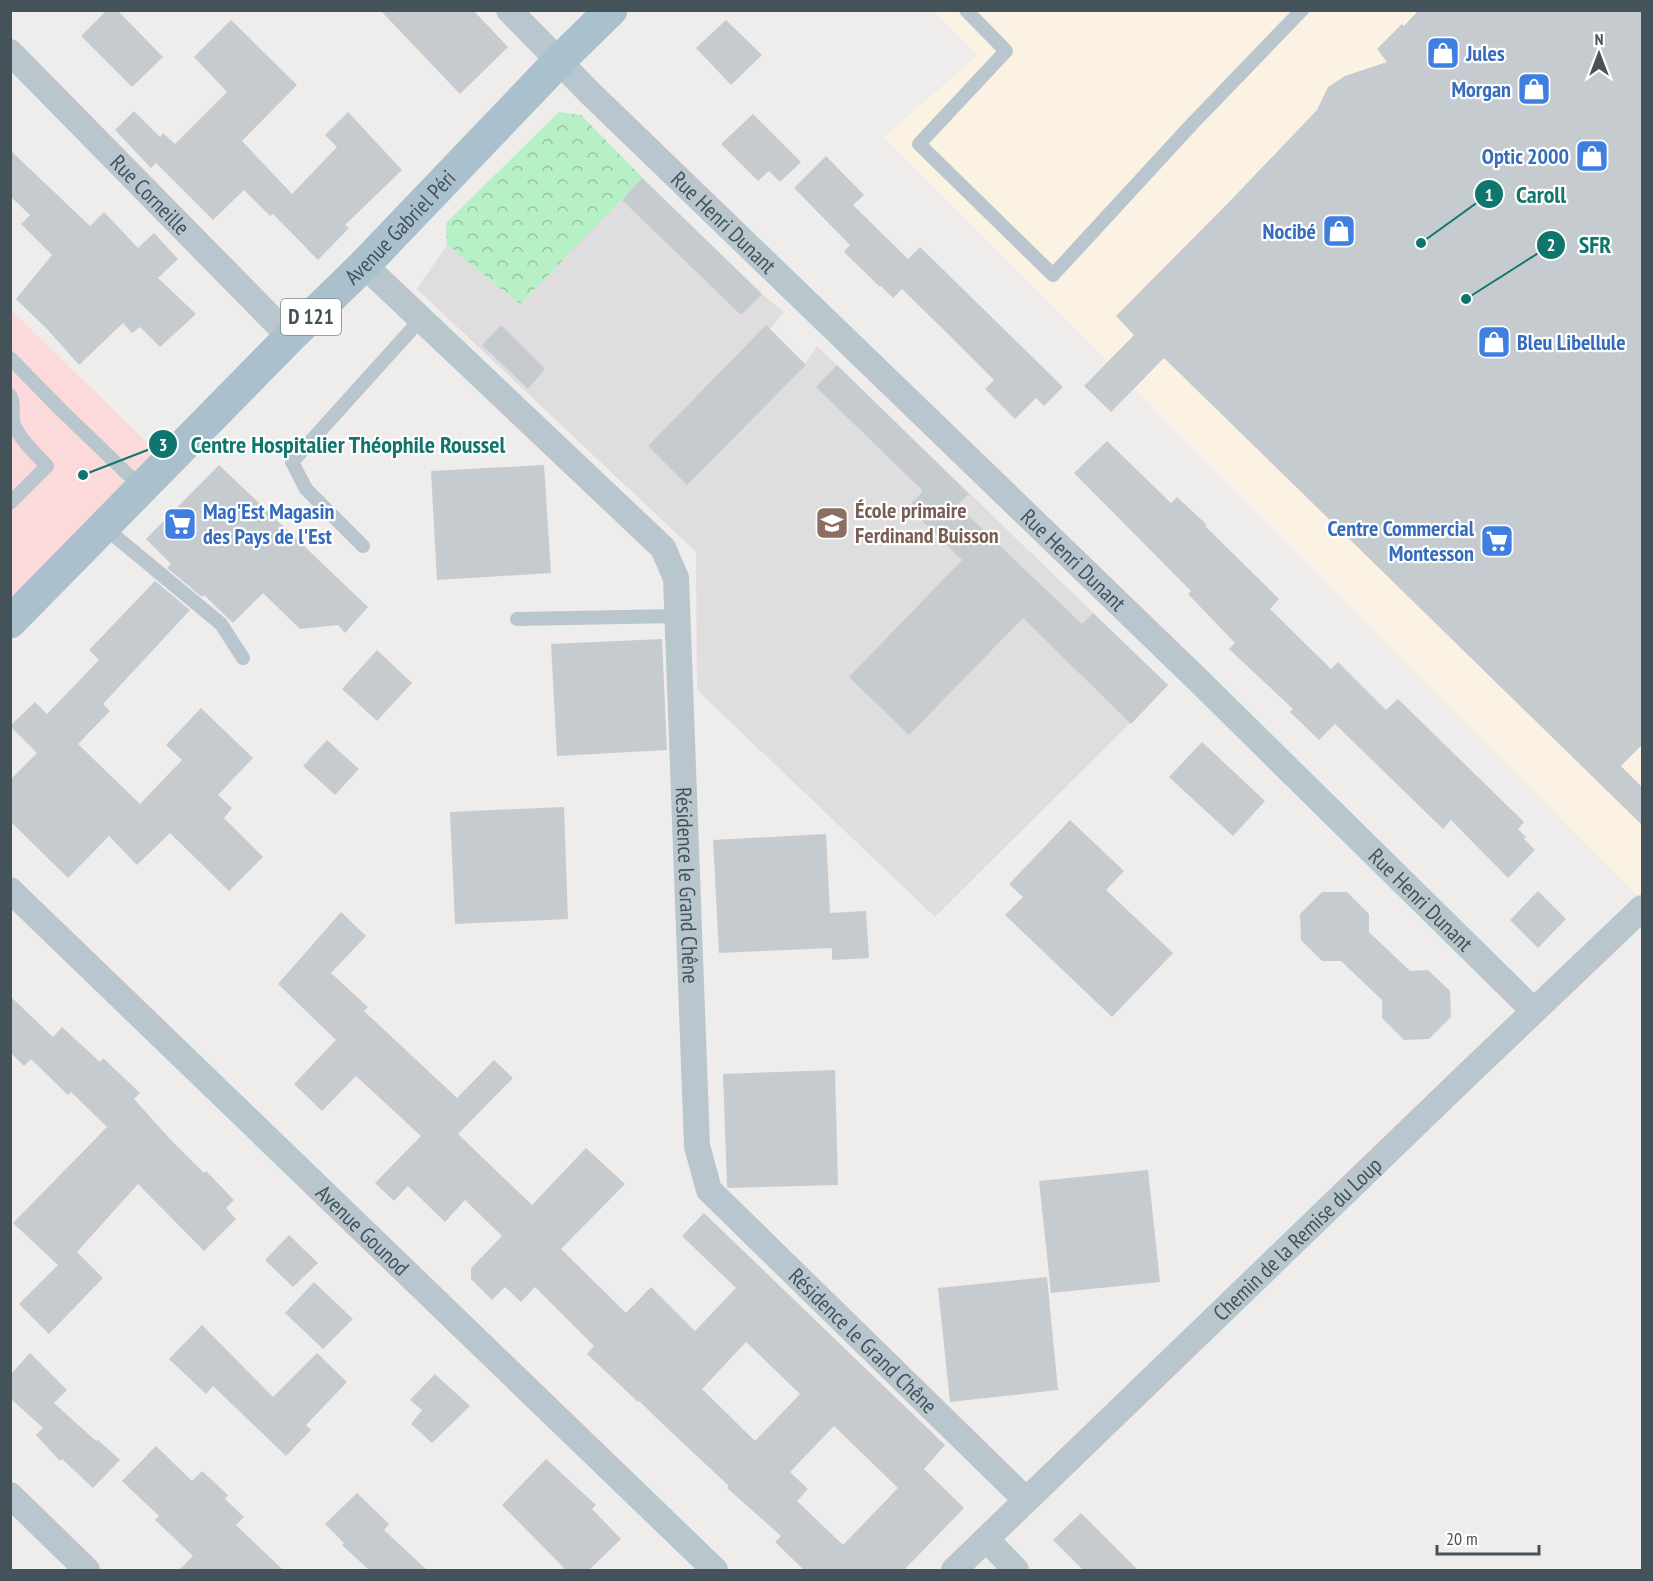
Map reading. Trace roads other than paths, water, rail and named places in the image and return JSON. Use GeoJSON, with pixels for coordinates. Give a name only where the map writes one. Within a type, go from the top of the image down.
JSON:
{"type":"FeatureCollection","features":[{"type":"Feature","properties":{"kind":"main road","name":"Avenue Gabriel Péri"},"geometry":{"type":"LineString","coordinates":[[10,622],[364,265],[560,60],[611,10]]}},
{"type":"Feature","properties":{"kind":"street","name":"Rue Henri Dunant"},"geometry":{"type":"LineString","coordinates":[[509,10],[598,101],[1197,679],[1534,1011]]}},
{"type":"Feature","properties":{"kind":"street","name":"Rue Corneille"},"geometry":{"type":"LineString","coordinates":[[10,52],[290,338]]}},
{"type":"Feature","properties":{"kind":"street","name":"Résidence le Grand Chêne"},"geometry":{"type":"LineString","coordinates":[[364,265],[663,548],[676,578],[697,1146],[709,1190],[1026,1500]]}},
{"type":"Feature","properties":{"kind":"street","name":"Avenue Gounod"},"geometry":{"type":"LineString","coordinates":[[10,891],[715,1570]]}},
{"type":"Feature","properties":{"kind":"street","name":"Chemin de la Remise du Loup"},"geometry":{"type":"LineString","coordinates":[[954,1570],[1642,908]]}},
{"type":"Feature","properties":{"kind":"street"},"geometry":{"type":"LineString","coordinates":[[10,1495],[87,1570]]}},
{"type":"Feature","properties":{"kind":"street"},"geometry":{"type":"LineString","coordinates":[[986,1539],[1016,1570]]}},
{"type":"Feature","properties":{"kind":"lane"},"geometry":{"type":"LineString","coordinates":[[966,10],[1006,51],[919,144],[1053,276],[1185,131],[1302,10]]}},
{"type":"Feature","properties":{"kind":"lane"},"geometry":{"type":"LineString","coordinates":[[363,546],[306,489],[292,462],[420,319]]}},
{"type":"Feature","properties":{"kind":"lane"},"geometry":{"type":"LineString","coordinates":[[10,358],[142,488]]}},
{"type":"Feature","properties":{"kind":"lane"},"geometry":{"type":"LineString","coordinates":[[10,395],[14,402],[12,421],[20,436],[47,466],[10,503]]}},
{"type":"Feature","properties":{"kind":"lane"},"geometry":{"type":"LineString","coordinates":[[104,527],[221,624],[243,658]]}},
{"type":"Feature","properties":{"kind":"lane"},"geometry":{"type":"LineString","coordinates":[[517,619],[677,616]]}},
{"type":"Feature","properties":{"kind":"place","name":"Jules"},"geometry":{"type":"Point","coordinates":[1443,53]}},
{"type":"Feature","properties":{"kind":"place","name":"Morgan"},"geometry":{"type":"Point","coordinates":[1534,89]}},
{"type":"Feature","properties":{"kind":"place","name":"Optic 2000"},"geometry":{"type":"Point","coordinates":[1592,156]}},
{"type":"Feature","properties":{"kind":"place","name":"Nocibé"},"geometry":{"type":"Point","coordinates":[1339,231]}},
{"type":"Feature","properties":{"kind":"place","name":"Caroll"},"geometry":{"type":"Point","coordinates":[1421,243]}},
{"type":"Feature","properties":{"kind":"place","name":"SFR"},"geometry":{"type":"Point","coordinates":[1466,299]}},
{"type":"Feature","properties":{"kind":"place","name":"Bleu Libellule"},"geometry":{"type":"Point","coordinates":[1494,342]}},
{"type":"Feature","properties":{"kind":"place","name":"Centre Hospitalier Théophile Roussel"},"geometry":{"type":"Point","coordinates":[83,475]}},
{"type":"Feature","properties":{"kind":"place","name":"École primaire Ferdinand Buisson"},"geometry":{"type":"Point","coordinates":[832,523]}},
{"type":"Feature","properties":{"kind":"place","name":"Mag'Est Magasin des Pays de l'Est"},"geometry":{"type":"Point","coordinates":[180,524]}},
{"type":"Feature","properties":{"kind":"place","name":"Centre Commercial Montesson"},"geometry":{"type":"Point","coordinates":[1497,541]}}]}
